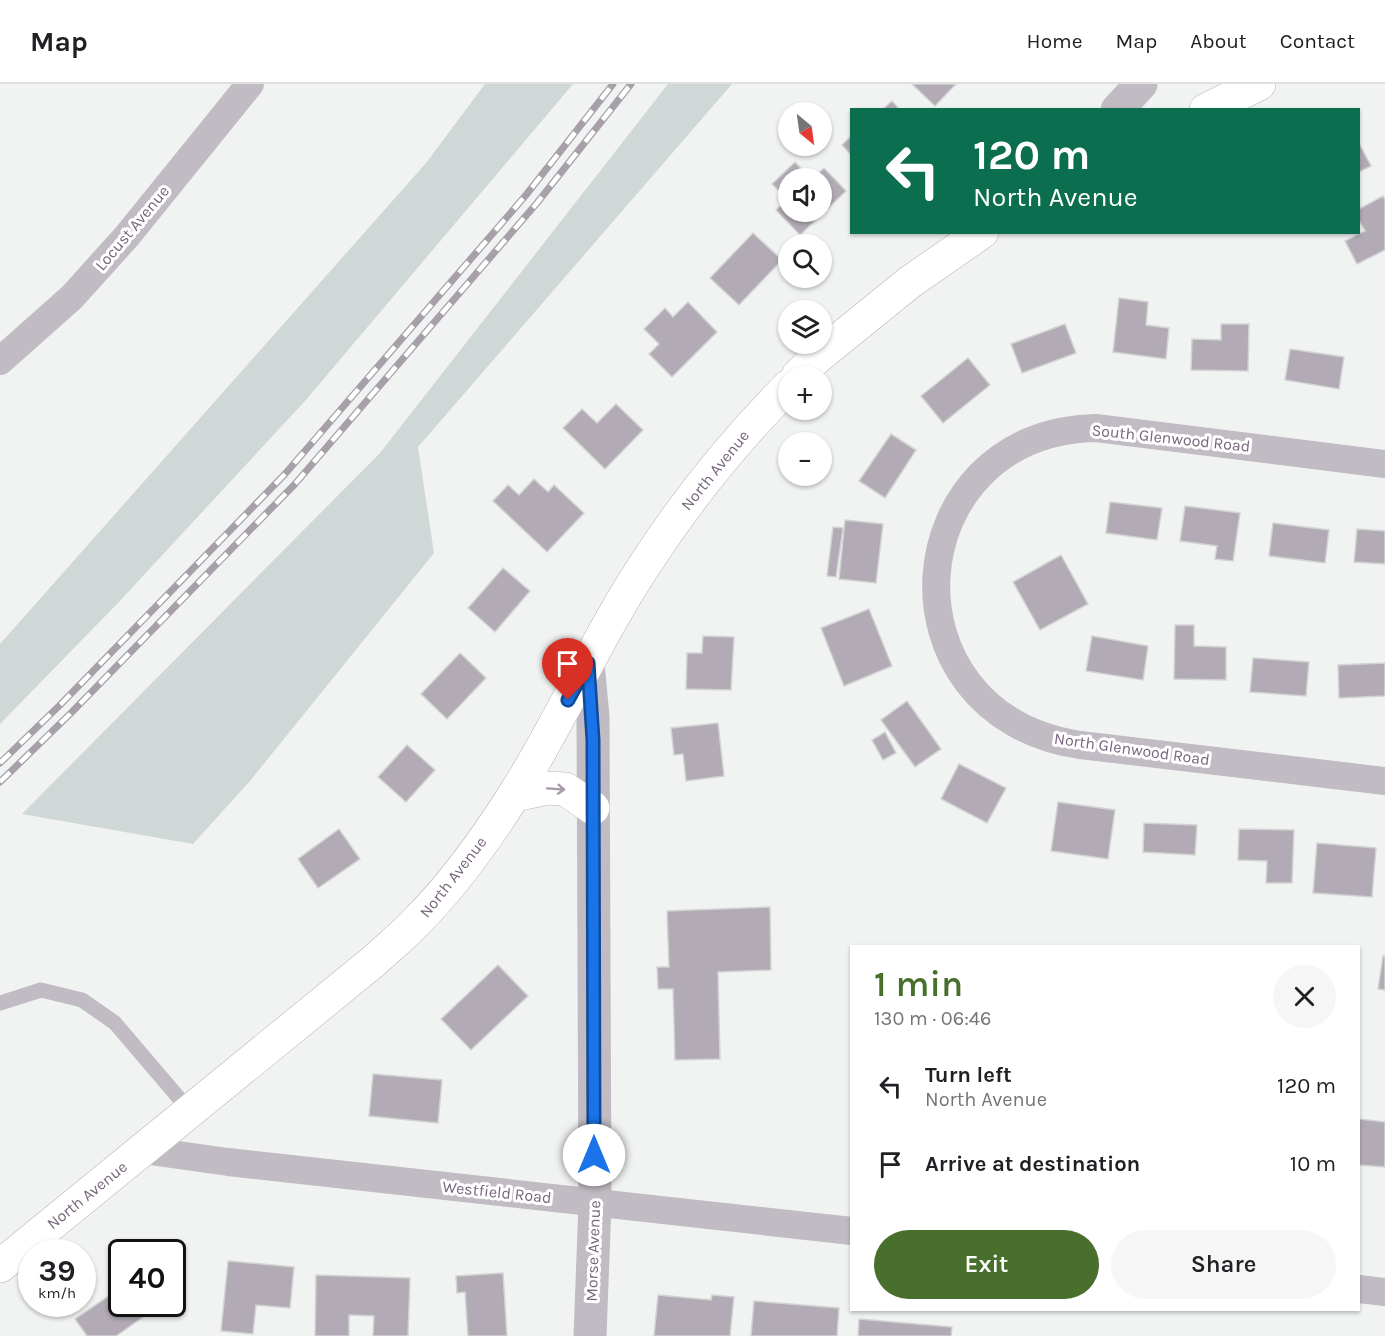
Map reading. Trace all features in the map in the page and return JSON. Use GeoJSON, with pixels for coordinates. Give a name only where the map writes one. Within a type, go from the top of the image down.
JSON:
{"type":"FeatureCollection","features":[{"type":"Feature","properties":{"kind":"main road"},"geometry":{"type":"LineString","coordinates":[[1210,108],[1259,84]]}},
{"type":"Feature","properties":{"kind":"main road"},"geometry":{"type":"LineString","coordinates":[[808,366],[910,282],[979,234]]}},
{"type":"Feature","properties":{"kind":"main road","name":"North Avenue"},"geometry":{"type":"LineString","coordinates":[[0,1266],[374,961],[418,921],[462,869],[514,795],[643,567],[678,515],[743,435],[778,398]]}},
{"type":"Feature","properties":{"kind":"main road"},"geometry":{"type":"LineString","coordinates":[[514,795],[548,788],[565,789],[593,808]]}},
{"type":"Feature","properties":{"kind":"street","name":"Locust Avenue"},"geometry":{"type":"LineString","coordinates":[[0,361],[72,297],[127,236],[250,84]]}},
{"type":"Feature","properties":{"kind":"street"},"geometry":{"type":"LineString","coordinates":[[1119,108],[1141,84]]}},
{"type":"Feature","properties":{"kind":"street","name":"South Glenwood Road"},"geometry":{"type":"LineString","coordinates":[[936,584],[936,567],[944,535],[967,491],[989,467],[1017,448],[1047,435],[1096,428],[1385,464]]}},
{"type":"Feature","properties":{"kind":"street","name":"North Glenwood Road"},"geometry":{"type":"LineString","coordinates":[[936,584],[938,617],[947,649],[963,678],[998,713],[1026,730],[1058,741],[1080,745],[1385,782]]}},
{"type":"Feature","properties":{"kind":"street","name":"Morse Avenue"},"geometry":{"type":"LineString","coordinates":[[588,663],[592,717],[595,1203],[590,1336]]}},
{"type":"Feature","properties":{"kind":"street","name":"Westfield Road"},"geometry":{"type":"LineString","coordinates":[[143,1150],[228,1162],[850,1231]]}},
{"type":"Feature","properties":{"kind":"street"},"geometry":{"type":"LineString","coordinates":[[1360,1289],[1385,1292]]}},
{"type":"Feature","properties":{"kind":"lane"},"geometry":{"type":"LineString","coordinates":[[0,1003],[42,990],[82,1000],[116,1023],[190,1111]]}},
{"type":"Feature","properties":{"kind":"shaded area"},"geometry":{"type":"Polygon","coordinates":[[[485,84],[573,84],[305,401],[117,604],[0,724],[0,644],[426,163],[485,84]]]}},
{"type":"Feature","properties":{"kind":"shaded area"},"geometry":{"type":"Polygon","coordinates":[[[668,84],[732,84],[418,447],[434,553],[250,781],[193,844],[22,814],[380,453],[668,84]]]}},
{"type":"Feature","properties":{"kind":"building"},"geometry":{"type":"Polygon","coordinates":[[[912,84],[956,84],[935,106],[912,84]]]}},
{"type":"Feature","properties":{"kind":"building"},"geometry":{"type":"Polygon","coordinates":[[[892,101],[898,108],[884,108],[892,101]]]}},
{"type":"Feature","properties":{"kind":"building"},"geometry":{"type":"Polygon","coordinates":[[[850,137],[850,154],[842,145],[850,137]]]}},
{"type":"Feature","properties":{"kind":"building"},"geometry":{"type":"Polygon","coordinates":[[[1360,145],[1371,166],[1360,172],[1360,145]]]}},
{"type":"Feature","properties":{"kind":"building"},"geometry":{"type":"Polygon","coordinates":[[[795,162],[801,168],[789,168],[795,162]]]}},
{"type":"Feature","properties":{"kind":"building"},"geometry":{"type":"Polygon","coordinates":[[[832,176],[846,191],[832,204],[832,176]]]}},
{"type":"Feature","properties":{"kind":"building"},"geometry":{"type":"Polygon","coordinates":[[[778,178],[778,190],[772,184],[778,178]]]}},
{"type":"Feature","properties":{"kind":"building"},"geometry":{"type":"Polygon","coordinates":[[[1383,196],[1385,200],[1385,250],[1357,264],[1345,241],[1365,231],[1360,222],[1360,208],[1383,196]]]}},
{"type":"Feature","properties":{"kind":"building"},"geometry":{"type":"Polygon","coordinates":[[[788,222],[814,222],[801,234],[788,222]]]}},
{"type":"Feature","properties":{"kind":"building"},"geometry":{"type":"Polygon","coordinates":[[[753,233],[778,256],[778,264],[739,305],[710,278],[753,233]]]}},
{"type":"Feature","properties":{"kind":"building"},"geometry":{"type":"Polygon","coordinates":[[[1119,298],[1148,302],[1146,325],[1169,328],[1166,359],[1113,352],[1119,298]]]}},
{"type":"Feature","properties":{"kind":"building"},"geometry":{"type":"Polygon","coordinates":[[[688,302],[717,332],[672,377],[649,354],[659,344],[644,329],[665,308],[673,317],[688,302]]]}},
{"type":"Feature","properties":{"kind":"building"},"geometry":{"type":"Polygon","coordinates":[[[1065,324],[1076,353],[1022,373],[1011,344],[1065,324]]]}},
{"type":"Feature","properties":{"kind":"building"},"geometry":{"type":"Polygon","coordinates":[[[1221,324],[1249,324],[1248,371],[1191,370],[1192,339],[1221,340],[1221,324]]]}},
{"type":"Feature","properties":{"kind":"building"},"geometry":{"type":"Polygon","coordinates":[[[1290,349],[1344,357],[1339,389],[1285,380],[1290,349]]]}},
{"type":"Feature","properties":{"kind":"building"},"geometry":{"type":"Polygon","coordinates":[[[968,358],[990,385],[943,423],[921,396],[968,358]]]}},
{"type":"Feature","properties":{"kind":"building"},"geometry":{"type":"Polygon","coordinates":[[[616,404],[643,430],[605,469],[563,428],[582,409],[597,423],[616,404]]]}},
{"type":"Feature","properties":{"kind":"building"},"geometry":{"type":"Polygon","coordinates":[[[891,434],[916,450],[885,498],[859,481],[891,434]]]}},
{"type":"Feature","properties":{"kind":"building"},"geometry":{"type":"Polygon","coordinates":[[[534,479],[548,492],[554,485],[584,513],[547,552],[493,501],[508,485],[519,495],[534,479]]]}},
{"type":"Feature","properties":{"kind":"building"},"geometry":{"type":"Polygon","coordinates":[[[1110,502],[1162,508],[1157,540],[1106,533],[1110,502]]]}},
{"type":"Feature","properties":{"kind":"building"},"geometry":{"type":"Polygon","coordinates":[[[1185,506],[1240,513],[1233,561],[1215,559],[1217,546],[1180,541],[1185,506]]]}},
{"type":"Feature","properties":{"kind":"building"},"geometry":{"type":"Polygon","coordinates":[[[845,520],[883,524],[876,583],[839,579],[845,520]]]}},
{"type":"Feature","properties":{"kind":"building"},"geometry":{"type":"Polygon","coordinates":[[[1273,523],[1329,530],[1325,563],[1269,556],[1273,523]]]}},
{"type":"Feature","properties":{"kind":"building"},"geometry":{"type":"Polygon","coordinates":[[[833,527],[843,528],[836,577],[827,576],[833,527]]]}},
{"type":"Feature","properties":{"kind":"building"},"geometry":{"type":"Polygon","coordinates":[[[1357,529],[1385,531],[1385,564],[1354,562],[1357,529]]]}},
{"type":"Feature","properties":{"kind":"building"},"geometry":{"type":"Polygon","coordinates":[[[1061,555],[1088,604],[1040,630],[1013,582],[1061,555]]]}},
{"type":"Feature","properties":{"kind":"building"},"geometry":{"type":"Polygon","coordinates":[[[503,568],[530,591],[495,632],[468,608],[503,568]]]}},
{"type":"Feature","properties":{"kind":"building"},"geometry":{"type":"Polygon","coordinates":[[[869,609],[892,666],[844,686],[821,628],[869,609]]]}},
{"type":"Feature","properties":{"kind":"building"},"geometry":{"type":"Polygon","coordinates":[[[1175,625],[1194,625],[1194,646],[1226,647],[1226,680],[1174,679],[1175,625]]]}},
{"type":"Feature","properties":{"kind":"building"},"geometry":{"type":"Polygon","coordinates":[[[703,636],[734,637],[731,690],[686,689],[687,653],[702,653],[703,636]]]}},
{"type":"Feature","properties":{"kind":"building"},"geometry":{"type":"Polygon","coordinates":[[[1092,636],[1148,646],[1143,680],[1086,671],[1092,636]]]}},
{"type":"Feature","properties":{"kind":"building"},"geometry":{"type":"Polygon","coordinates":[[[460,653],[486,678],[447,719],[421,694],[460,653]]]}},
{"type":"Feature","properties":{"kind":"building"},"geometry":{"type":"Polygon","coordinates":[[[1253,658],[1309,662],[1306,696],[1250,692],[1253,658]]]}},
{"type":"Feature","properties":{"kind":"building"},"geometry":{"type":"Polygon","coordinates":[[[1385,663],[1385,696],[1339,698],[1338,665],[1385,663]]]}},
{"type":"Feature","properties":{"kind":"building"},"geometry":{"type":"Polygon","coordinates":[[[907,701],[941,749],[915,767],[881,720],[907,701]]]}},
{"type":"Feature","properties":{"kind":"building"},"geometry":{"type":"Polygon","coordinates":[[[718,723],[724,776],[686,781],[683,754],[674,755],[671,728],[718,723]]]}},
{"type":"Feature","properties":{"kind":"building"},"geometry":{"type":"Polygon","coordinates":[[[885,732],[896,753],[883,760],[872,740],[885,732]]]}},
{"type":"Feature","properties":{"kind":"building"},"geometry":{"type":"Polygon","coordinates":[[[407,745],[435,770],[406,802],[378,777],[407,745]]]}},
{"type":"Feature","properties":{"kind":"building"},"geometry":{"type":"Polygon","coordinates":[[[959,764],[1006,788],[987,823],[941,799],[959,764]]]}},
{"type":"Feature","properties":{"kind":"building"},"geometry":{"type":"Polygon","coordinates":[[[1058,802],[1115,810],[1108,859],[1051,851],[1058,802]]]}},
{"type":"Feature","properties":{"kind":"building"},"geometry":{"type":"Polygon","coordinates":[[[1144,823],[1197,825],[1195,855],[1143,852],[1144,823]]]}},
{"type":"Feature","properties":{"kind":"building"},"geometry":{"type":"Polygon","coordinates":[[[339,829],[360,859],[318,888],[298,859],[339,829]]]}},
{"type":"Feature","properties":{"kind":"building"},"geometry":{"type":"Polygon","coordinates":[[[1239,829],[1294,830],[1292,883],[1266,883],[1267,861],[1238,860],[1239,829]]]}},
{"type":"Feature","properties":{"kind":"building"},"geometry":{"type":"Polygon","coordinates":[[[1317,843],[1376,848],[1372,897],[1313,893],[1317,843]]]}},
{"type":"Feature","properties":{"kind":"building"},"geometry":{"type":"Polygon","coordinates":[[[770,907],[771,970],[718,972],[720,1059],[675,1060],[673,989],[658,989],[657,967],[669,967],[667,911],[770,907]]]}},
{"type":"Feature","properties":{"kind":"building"},"geometry":{"type":"Polygon","coordinates":[[[1383,956],[1385,957],[1385,990],[1378,989],[1383,956]]]}},
{"type":"Feature","properties":{"kind":"building"},"geometry":{"type":"Polygon","coordinates":[[[498,965],[528,996],[471,1050],[441,1019],[498,965]]]}},
{"type":"Feature","properties":{"kind":"building"},"geometry":{"type":"Polygon","coordinates":[[[373,1074],[442,1080],[438,1123],[369,1116],[373,1074]]]}},
{"type":"Feature","properties":{"kind":"building"},"geometry":{"type":"Polygon","coordinates":[[[1360,1119],[1385,1122],[1385,1167],[1360,1165],[1360,1119]]]}},
{"type":"Feature","properties":{"kind":"building"},"geometry":{"type":"Polygon","coordinates":[[[228,1261],[294,1267],[290,1308],[256,1305],[253,1334],[221,1331],[228,1261]]]}},
{"type":"Feature","properties":{"kind":"building"},"geometry":{"type":"Polygon","coordinates":[[[503,1273],[507,1336],[468,1336],[465,1292],[457,1293],[456,1276],[503,1273]]]}},
{"type":"Feature","properties":{"kind":"building"},"geometry":{"type":"Polygon","coordinates":[[[316,1275],[410,1278],[408,1336],[373,1336],[374,1316],[349,1315],[349,1336],[315,1336],[316,1275]]]}},
{"type":"Feature","properties":{"kind":"building"},"geometry":{"type":"Polygon","coordinates":[[[658,1295],[711,1300],[712,1295],[734,1297],[730,1336],[654,1336],[658,1295]]]}},
{"type":"Feature","properties":{"kind":"building"},"geometry":{"type":"Polygon","coordinates":[[[108,1297],[108,1317],[143,1317],[116,1336],[87,1336],[75,1319],[96,1317],[96,1305],[108,1297]]]}},
{"type":"Feature","properties":{"kind":"building"},"geometry":{"type":"Polygon","coordinates":[[[754,1301],[839,1308],[837,1336],[751,1336],[754,1301]]]}},
{"type":"Feature","properties":{"kind":"building"},"geometry":{"type":"Polygon","coordinates":[[[859,1319],[952,1327],[951,1336],[858,1336],[859,1319]]]}},
{"type":"Feature","properties":{"kind":"railway"},"geometry":{"type":"LineString","coordinates":[[0,763],[61,704],[285,474],[526,195],[613,84]]}},
{"type":"Feature","properties":{"kind":"railway"},"geometry":{"type":"LineString","coordinates":[[0,782],[70,714],[295,484],[537,203],[631,84]]}},
{"type":"Feature","properties":{"kind":"route"},"geometry":{"type":"LineString","coordinates":[[568,700],[588,663],[593,740],[594,1155]]}}]}
